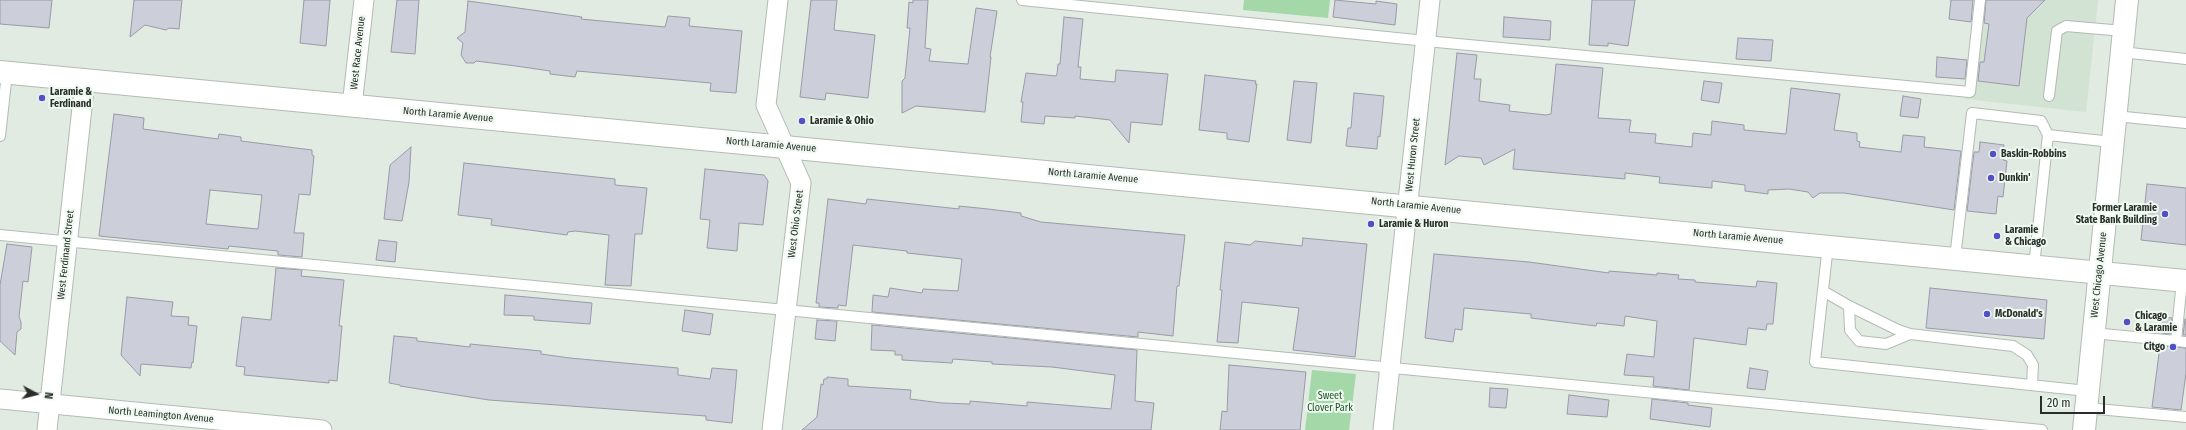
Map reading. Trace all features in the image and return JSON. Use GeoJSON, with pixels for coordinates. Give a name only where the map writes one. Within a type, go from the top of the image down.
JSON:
{"type":"FeatureCollection","features":[{"type":"Feature","properties":{"kind":"street","name":"West Race Avenue"},"geometry":{"type":"LineString","coordinates":[[352,106],[364,0]]}},
{"type":"Feature","properties":{"kind":"street","name":"West Ohio Street"},"geometry":{"type":"LineString","coordinates":[[772,430],[801,183],[766,105],[778,0]]}},
{"type":"Feature","properties":{"kind":"street","name":"West Huron Street"},"geometry":{"type":"LineString","coordinates":[[1383,430],[1430,0]]}},
{"type":"Feature","properties":{"kind":"street","name":"West Chicago Avenue"},"geometry":{"type":"LineString","coordinates":[[2084,430],[2127,0]]}},
{"type":"Feature","properties":{"kind":"street","name":"North Laramie Avenue"},"geometry":{"type":"LineString","coordinates":[[4,73],[2184,280]]}},
{"type":"Feature","properties":{"kind":"street","name":"West Ferdinand Street"},"geometry":{"type":"LineString","coordinates":[[47,430],[85,80]]}},
{"type":"Feature","properties":{"kind":"street","name":"North Leamington Avenue"},"geometry":{"type":"LineString","coordinates":[[0,399],[322,430]]}},
{"type":"Feature","properties":{"kind":"lane"},"geometry":{"type":"LineString","coordinates":[[1022,0],[1426,41],[1970,92],[1980,0]]}},
{"type":"Feature","properties":{"kind":"lane"},"geometry":{"type":"LineString","coordinates":[[2049,96],[2057,31],[2066,26],[2186,59]]}},
{"type":"Feature","properties":{"kind":"lane"},"geometry":{"type":"LineString","coordinates":[[0,136],[4,73]]}},
{"type":"Feature","properties":{"kind":"lane"},"geometry":{"type":"LineString","coordinates":[[1955,258],[1972,113],[2041,121],[2048,135],[2034,266]]}},
{"type":"Feature","properties":{"kind":"lane"},"geometry":{"type":"LineString","coordinates":[[2115,116],[2186,124]]}},
{"type":"Feature","properties":{"kind":"lane"},"geometry":{"type":"LineString","coordinates":[[2048,135],[2112,142]]}},
{"type":"Feature","properties":{"kind":"lane"},"geometry":{"type":"LineString","coordinates":[[0,235],[2042,430]]}},
{"type":"Feature","properties":{"kind":"lane"},"geometry":{"type":"LineString","coordinates":[[1828,245],[1815,362],[2032,385],[2086,399],[2186,417]]}},
{"type":"Feature","properties":{"kind":"lane"},"geometry":{"type":"LineString","coordinates":[[2093,333],[2181,341],[2184,280]]}},
{"type":"Feature","properties":{"kind":"lane"},"geometry":{"type":"LineString","coordinates":[[1823,291],[1849,306],[1898,330],[1910,334],[2013,346],[2027,355],[2033,365],[2032,385]]}},
{"type":"Feature","properties":{"kind":"lane"},"geometry":{"type":"LineString","coordinates":[[1849,306],[1850,330],[1859,341],[1886,344],[1910,334]]}},
{"type":"Feature","properties":{"kind":"shaded area"},"geometry":{"type":"Polygon","coordinates":[[[1975,0],[2098,0],[2086,112],[1965,99],[1975,0]]]}},
{"type":"Feature","properties":{"kind":"green space"},"geometry":{"type":"Polygon","coordinates":[[[1244,0],[1330,0],[1328,18],[1243,10],[1244,0]]]}},
{"type":"Feature","properties":{"kind":"green space","name":"Sweet Clover Park"},"geometry":{"type":"Polygon","coordinates":[[[1312,370],[1356,374],[1349,430],[1305,430],[1312,370]]]}},
{"type":"Feature","properties":{"kind":"building"},"geometry":{"type":"Polygon","coordinates":[[[0,0],[52,0],[49,28],[0,24],[0,0]]]}},
{"type":"Feature","properties":{"kind":"building"},"geometry":{"type":"Polygon","coordinates":[[[134,0],[182,0],[179,29],[169,28],[166,30],[145,25],[130,37],[134,0]]]}},
{"type":"Feature","properties":{"kind":"building"},"geometry":{"type":"Polygon","coordinates":[[[304,0],[330,0],[326,46],[300,43],[304,0]]]}},
{"type":"Feature","properties":{"kind":"building"},"geometry":{"type":"Polygon","coordinates":[[[397,0],[419,0],[415,54],[391,52],[397,0]]]}},
{"type":"Feature","properties":{"kind":"building"},"geometry":{"type":"Polygon","coordinates":[[[811,0],[837,0],[834,30],[875,35],[868,98],[826,93],[825,100],[800,97],[811,0]]]}},
{"type":"Feature","properties":{"kind":"building"},"geometry":{"type":"Polygon","coordinates":[[[913,0],[928,0],[925,48],[931,49],[929,61],[968,64],[976,8],[997,11],[990,57],[985,112],[916,106],[902,113],[902,81],[905,78],[910,28],[907,28],[909,2],[913,3],[913,0]]]}},
{"type":"Feature","properties":{"kind":"building"},"geometry":{"type":"Polygon","coordinates":[[[1335,0],[1376,4],[1376,1],[1397,4],[1395,25],[1333,17],[1335,0]]]}},
{"type":"Feature","properties":{"kind":"building"},"geometry":{"type":"Polygon","coordinates":[[[1592,0],[1635,0],[1628,46],[1608,43],[1608,46],[1589,45],[1592,0]]]}},
{"type":"Feature","properties":{"kind":"building"},"geometry":{"type":"Polygon","coordinates":[[[1951,0],[1973,0],[1971,22],[1949,19],[1951,0]]]}},
{"type":"Feature","properties":{"kind":"building"},"geometry":{"type":"Polygon","coordinates":[[[1986,0],[2045,0],[2027,18],[2019,86],[1978,81],[1980,62],[1984,62],[1989,24],[1984,23],[1986,0]]]}},
{"type":"Feature","properties":{"kind":"building"},"geometry":{"type":"Polygon","coordinates":[[[468,1],[582,17],[581,19],[665,27],[668,16],[690,18],[689,26],[742,31],[736,93],[710,91],[711,83],[577,71],[575,77],[550,74],[550,71],[516,66],[476,61],[474,63],[466,63],[461,55],[463,43],[457,38],[465,32],[468,1]]]}},
{"type":"Feature","properties":{"kind":"building"},"geometry":{"type":"Polygon","coordinates":[[[1064,17],[1083,19],[1078,67],[1081,67],[1080,79],[1115,82],[1116,70],[1168,74],[1162,125],[1131,122],[1129,143],[1110,120],[1075,116],[1075,118],[1045,116],[1044,124],[1021,122],[1023,102],[1021,102],[1026,73],[1056,76],[1057,74],[1058,64],[1060,64],[1064,17]]]}},
{"type":"Feature","properties":{"kind":"building"},"geometry":{"type":"Polygon","coordinates":[[[1504,17],[1551,21],[1550,40],[1503,37],[1504,17]]]}},
{"type":"Feature","properties":{"kind":"building"},"geometry":{"type":"Polygon","coordinates":[[[1738,38],[1773,40],[1771,61],[1736,59],[1738,38]]]}},
{"type":"Feature","properties":{"kind":"building"},"geometry":{"type":"Polygon","coordinates":[[[1457,53],[1477,55],[1474,79],[1481,79],[1479,101],[1510,105],[1509,111],[1546,115],[1551,114],[1556,64],[1603,68],[1598,118],[1631,120],[1629,132],[1656,134],[1655,143],[1692,147],[1693,133],[1711,135],[1712,121],[1744,125],[1744,130],[1786,134],[1791,88],[1840,94],[1834,130],[1857,133],[1857,141],[1860,142],[1859,147],[1901,152],[1903,135],[1925,137],[1924,147],[1961,151],[1954,210],[1844,193],[1820,193],[1813,198],[1808,192],[1789,189],[1768,190],[1768,194],[1745,191],[1745,185],[1712,181],[1712,188],[1659,183],[1660,177],[1625,173],[1625,179],[1513,169],[1515,149],[1484,165],[1481,158],[1459,156],[1445,165],[1457,53]]]}},
{"type":"Feature","properties":{"kind":"building"},"geometry":{"type":"Polygon","coordinates":[[[1937,57],[1967,60],[1965,79],[1936,77],[1937,57]]]}},
{"type":"Feature","properties":{"kind":"building"},"geometry":{"type":"Polygon","coordinates":[[[1205,75],[1256,81],[1255,84],[1257,84],[1249,142],[1227,139],[1227,133],[1199,130],[1205,75]]]}},
{"type":"Feature","properties":{"kind":"building"},"geometry":{"type":"Polygon","coordinates":[[[1294,81],[1317,83],[1311,143],[1287,140],[1294,81]]]}},
{"type":"Feature","properties":{"kind":"building"},"geometry":{"type":"Polygon","coordinates":[[[1704,81],[1722,83],[1719,103],[1701,100],[1704,81]]]}},
{"type":"Feature","properties":{"kind":"building"},"geometry":{"type":"Polygon","coordinates":[[[1354,93],[1384,96],[1380,137],[1378,136],[1377,149],[1346,146],[1348,128],[1351,128],[1354,93]]]}},
{"type":"Feature","properties":{"kind":"building"},"geometry":{"type":"Polygon","coordinates":[[[1903,96],[1921,99],[1918,118],[1900,116],[1903,96]]]}},
{"type":"Feature","properties":{"kind":"building"},"geometry":{"type":"Polygon","coordinates":[[[114,114],[144,118],[143,129],[218,139],[219,134],[241,137],[241,141],[312,150],[312,155],[314,156],[310,195],[299,194],[294,233],[304,233],[302,257],[278,255],[278,251],[229,246],[228,249],[99,236],[114,114]],[[210,190],[206,224],[258,229],[262,195],[210,190]]]}},
{"type":"Feature","properties":{"kind":"building","name":"Dunkin'"},"geometry":{"type":"Polygon","coordinates":[[[1980,142],[2004,145],[2003,160],[2007,161],[2003,197],[1998,196],[1996,214],[1967,211],[1974,152],[1979,152],[1980,142]]]}},
{"type":"Feature","properties":{"kind":"building"},"geometry":{"type":"Polygon","coordinates":[[[411,147],[409,182],[402,221],[384,219],[390,165],[411,147]]]}},
{"type":"Feature","properties":{"kind":"building"},"geometry":{"type":"Polygon","coordinates":[[[464,163],[615,179],[615,185],[647,188],[642,234],[635,234],[631,286],[605,285],[609,235],[575,231],[568,232],[567,235],[491,225],[492,219],[458,215],[464,163]]]}},
{"type":"Feature","properties":{"kind":"building"},"geometry":{"type":"Polygon","coordinates":[[[705,169],[764,175],[768,181],[763,225],[739,223],[737,251],[707,248],[710,220],[700,219],[705,169]]]}},
{"type":"Feature","properties":{"kind":"building","name":"Former Laramie State Bank Building"},"geometry":{"type":"Polygon","coordinates":[[[2147,184],[2186,188],[2186,245],[2141,240],[2147,184]]]}},
{"type":"Feature","properties":{"kind":"building"},"geometry":{"type":"Polygon","coordinates":[[[828,199],[866,204],[867,199],[959,209],[959,206],[1021,213],[1021,216],[1041,222],[1185,235],[1179,286],[1177,286],[1173,336],[1138,332],[1138,337],[872,312],[873,295],[888,297],[890,288],[922,293],[923,289],[958,291],[962,259],[853,245],[846,306],[838,305],[838,308],[819,307],[819,303],[816,303],[828,199]]]}},
{"type":"Feature","properties":{"kind":"building"},"geometry":{"type":"Polygon","coordinates":[[[1303,238],[1367,244],[1355,357],[1293,350],[1299,308],[1242,302],[1238,343],[1217,342],[1225,242],[1250,245],[1255,241],[1302,246],[1303,238]]]}},
{"type":"Feature","properties":{"kind":"building"},"geometry":{"type":"Polygon","coordinates":[[[379,240],[397,242],[395,262],[376,260],[379,240]]]}},
{"type":"Feature","properties":{"kind":"building"},"geometry":{"type":"Polygon","coordinates":[[[7,244],[32,247],[28,282],[23,281],[19,317],[21,329],[17,332],[15,355],[0,341],[0,285],[7,244]]]}},
{"type":"Feature","properties":{"kind":"building"},"geometry":{"type":"Polygon","coordinates":[[[1434,254],[1529,262],[1609,273],[1609,271],[1657,275],[1657,273],[1679,275],[1678,279],[1695,280],[1695,282],[1756,287],[1757,281],[1777,283],[1773,324],[1767,324],[1766,330],[1748,328],[1746,345],[1694,338],[1689,390],[1653,386],[1654,377],[1624,375],[1627,354],[1654,357],[1657,321],[1625,316],[1624,326],[1597,323],[1596,326],[1531,318],[1531,314],[1464,308],[1462,330],[1455,329],[1453,342],[1425,338],[1434,254]]]}},
{"type":"Feature","properties":{"kind":"building"},"geometry":{"type":"Polygon","coordinates":[[[276,268],[302,270],[301,276],[344,280],[339,326],[342,326],[337,381],[329,380],[329,383],[244,375],[245,367],[236,366],[242,317],[271,320],[276,268]]]}},
{"type":"Feature","properties":{"kind":"building","name":"McDonald's"},"geometry":{"type":"Polygon","coordinates":[[[1930,288],[2047,300],[2044,339],[1926,328],[1930,288]]]}},
{"type":"Feature","properties":{"kind":"building"},"geometry":{"type":"Polygon","coordinates":[[[505,295],[592,303],[590,324],[534,320],[534,316],[504,315],[505,295]]]}},
{"type":"Feature","properties":{"kind":"building"},"geometry":{"type":"Polygon","coordinates":[[[127,297],[173,302],[171,316],[189,317],[188,325],[197,326],[193,363],[192,362],[191,368],[141,364],[140,376],[121,355],[127,297]]]}},
{"type":"Feature","properties":{"kind":"building"},"geometry":{"type":"Polygon","coordinates":[[[685,310],[713,314],[710,335],[682,331],[685,310]]]}},
{"type":"Feature","properties":{"kind":"building"},"geometry":{"type":"Polygon","coordinates":[[[2163,317],[2172,318],[2170,334],[2161,333],[2163,317]]]}},
{"type":"Feature","properties":{"kind":"building"},"geometry":{"type":"Polygon","coordinates":[[[2185,319],[2186,335],[2183,335],[2185,319]]]}},
{"type":"Feature","properties":{"kind":"building"},"geometry":{"type":"Polygon","coordinates":[[[817,320],[837,321],[835,341],[815,339],[817,320]]]}},
{"type":"Feature","properties":{"kind":"building"},"geometry":{"type":"Polygon","coordinates":[[[872,325],[1137,350],[1135,401],[1154,403],[1151,430],[802,430],[817,417],[821,384],[823,385],[824,379],[827,379],[827,377],[848,379],[848,386],[911,390],[910,399],[942,403],[970,404],[970,401],[1027,406],[1027,402],[1111,409],[1115,375],[1052,367],[992,364],[992,362],[953,359],[952,363],[902,360],[902,355],[895,355],[895,351],[871,350],[872,325]]]}},
{"type":"Feature","properties":{"kind":"building"},"geometry":{"type":"Polygon","coordinates":[[[394,336],[417,338],[417,341],[470,347],[470,344],[541,351],[541,354],[570,358],[678,368],[678,375],[710,379],[712,368],[737,370],[732,423],[706,420],[706,416],[489,400],[400,386],[389,383],[394,336]]]}},
{"type":"Feature","properties":{"kind":"building","name":"Citgo"},"geometry":{"type":"Polygon","coordinates":[[[2160,346],[2186,348],[2186,373],[2181,410],[2152,407],[2160,346]]]}},
{"type":"Feature","properties":{"kind":"building"},"geometry":{"type":"Polygon","coordinates":[[[1229,365],[1306,372],[1300,430],[1220,430],[1222,411],[1227,412],[1229,365]]]}},
{"type":"Feature","properties":{"kind":"building"},"geometry":{"type":"Polygon","coordinates":[[[1750,368],[1768,371],[1765,390],[1747,388],[1750,368]]]}},
{"type":"Feature","properties":{"kind":"building"},"geometry":{"type":"Polygon","coordinates":[[[1490,388],[1508,389],[1506,408],[1489,407],[1490,388]]]}},
{"type":"Feature","properties":{"kind":"building"},"geometry":{"type":"Polygon","coordinates":[[[1569,395],[1609,400],[1607,417],[1567,414],[1569,395]]]}},
{"type":"Feature","properties":{"kind":"building"},"geometry":{"type":"Polygon","coordinates":[[[1652,399],[1688,403],[1688,405],[1712,408],[1710,427],[1650,419],[1652,399]]]}},
{"type":"Feature","properties":{"kind":"place","name":"Laramie & Ferdinand"},"geometry":{"type":"Point","coordinates":[42,98]}},
{"type":"Feature","properties":{"kind":"place","name":"Laramie & Ohio"},"geometry":{"type":"Point","coordinates":[802,121]}},
{"type":"Feature","properties":{"kind":"place","name":"Baskin-Robbins"},"geometry":{"type":"Point","coordinates":[1993,154]}},
{"type":"Feature","properties":{"kind":"place","name":"Dunkin'"},"geometry":{"type":"Point","coordinates":[1991,178]}},
{"type":"Feature","properties":{"kind":"place","name":"Former Laramie State Bank Building"},"geometry":{"type":"Point","coordinates":[2165,214]}},
{"type":"Feature","properties":{"kind":"place","name":"Laramie & Huron"},"geometry":{"type":"Point","coordinates":[1371,224]}},
{"type":"Feature","properties":{"kind":"place","name":"Laramie & Chicago"},"geometry":{"type":"Point","coordinates":[1997,236]}},
{"type":"Feature","properties":{"kind":"place","name":"McDonald's"},"geometry":{"type":"Point","coordinates":[1987,314]}},
{"type":"Feature","properties":{"kind":"place","name":"Chicago & Laramie"},"geometry":{"type":"Point","coordinates":[2127,322]}},
{"type":"Feature","properties":{"kind":"place","name":"Citgo"},"geometry":{"type":"Point","coordinates":[2173,347]}}]}
